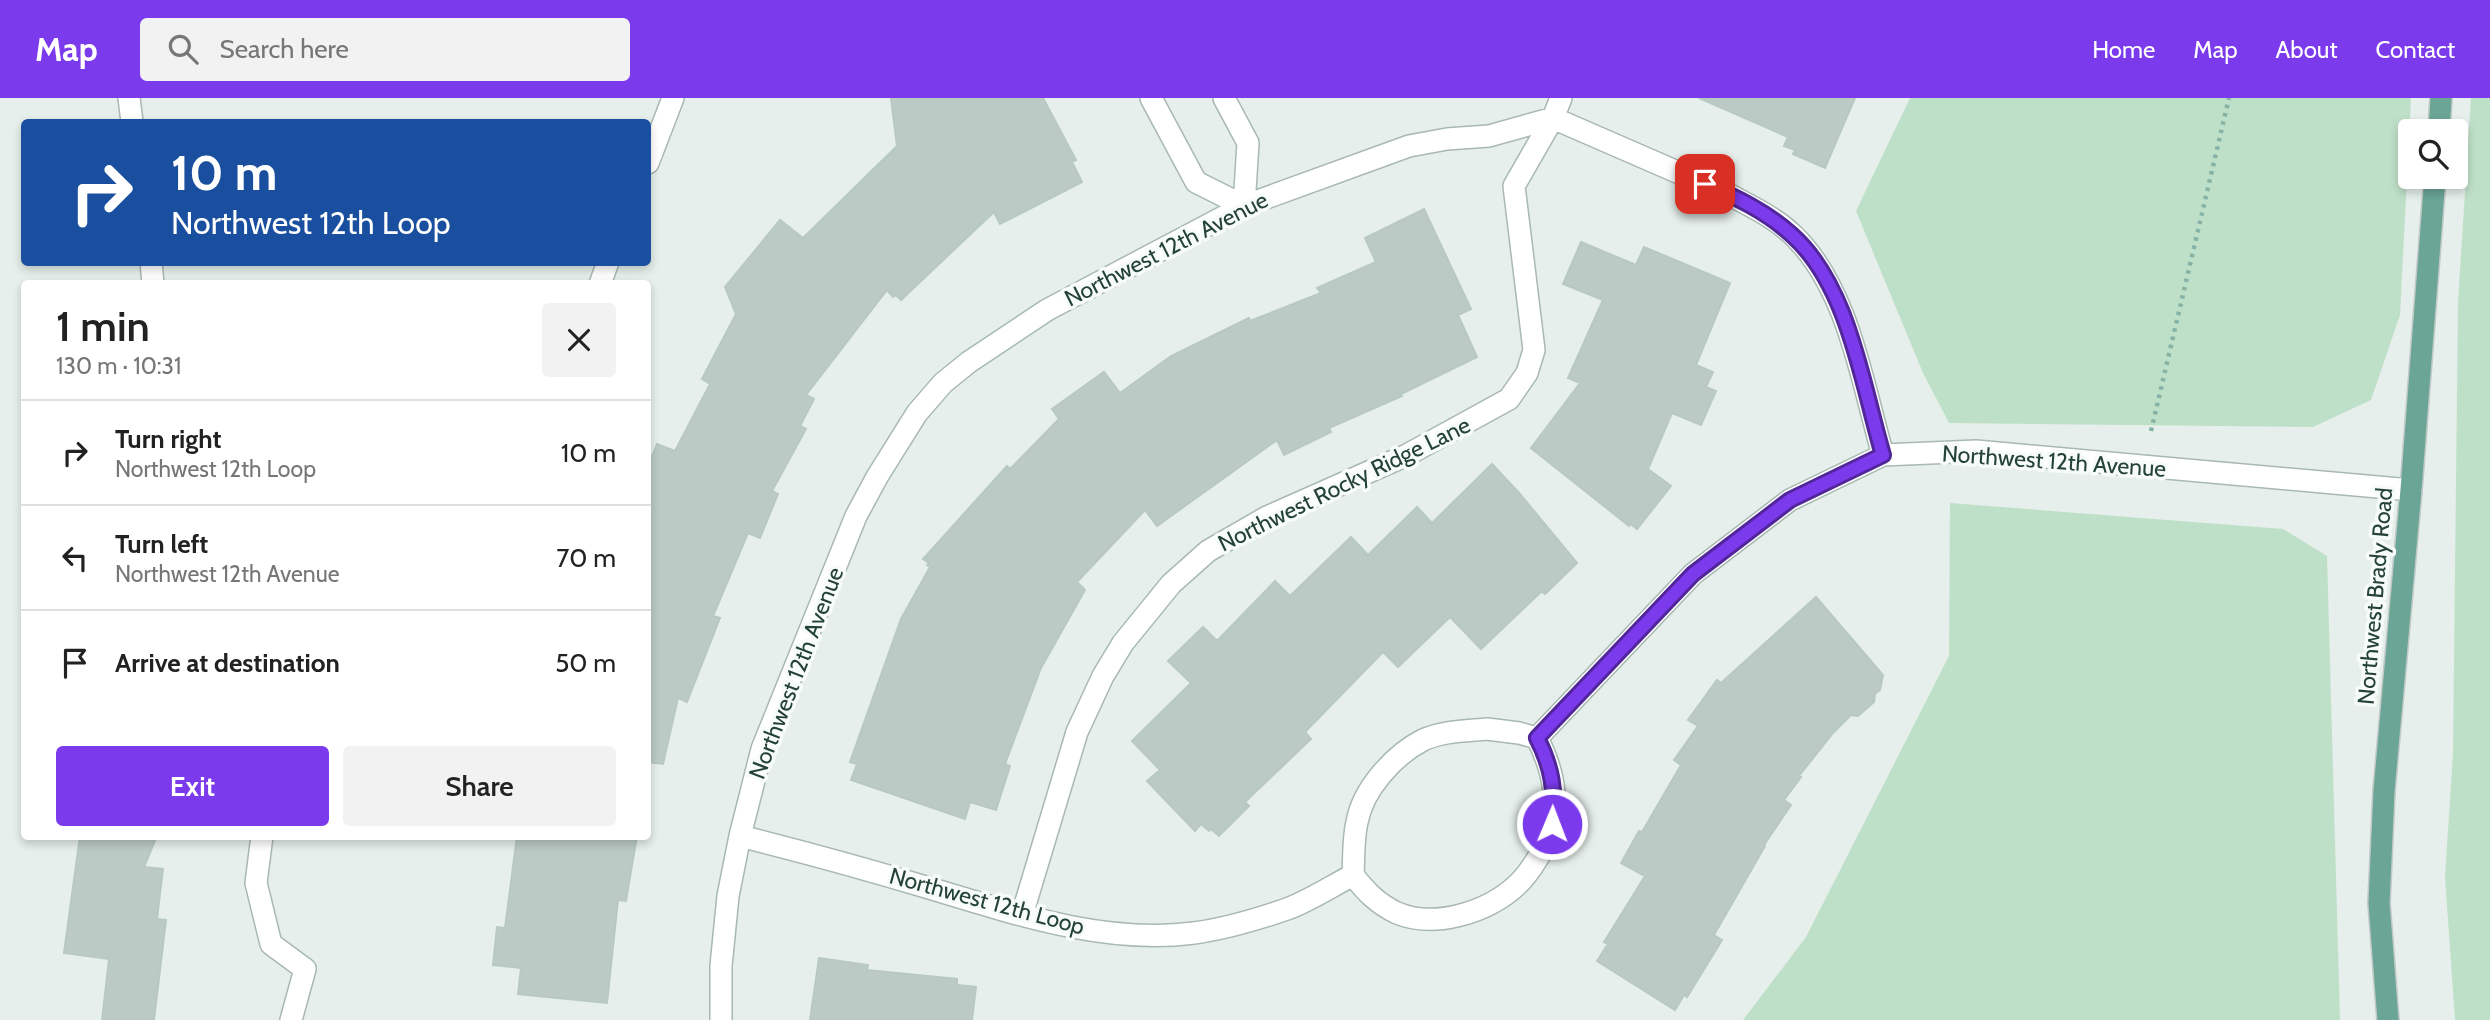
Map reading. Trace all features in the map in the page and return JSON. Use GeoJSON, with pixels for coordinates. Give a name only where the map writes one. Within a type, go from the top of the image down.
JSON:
{"type":"FeatureCollection","features":[{"type":"Feature","properties":{"kind":"main road"},"geometry":{"type":"LineString","coordinates":[[2440,119],[2441,98]]}},
{"type":"Feature","properties":{"kind":"main road","name":"Northwest Brady Road"},"geometry":{"type":"LineString","coordinates":[[2388,1020],[2379,902],[2384,791],[2434,189]]}},
{"type":"Feature","properties":{"kind":"street"},"geometry":{"type":"LineString","coordinates":[[129,98],[132,119]]}},
{"type":"Feature","properties":{"kind":"street"},"geometry":{"type":"LineString","coordinates":[[651,155],[673,98]]}},
{"type":"Feature","properties":{"kind":"street"},"geometry":{"type":"LineString","coordinates":[[1151,98],[1196,182],[1244,206],[1248,143],[1224,98]]}},
{"type":"Feature","properties":{"kind":"street","name":"Northwest Rocky Ridge Lane"},"geometry":{"type":"LineString","coordinates":[[1022,915],[1077,732],[1103,676],[1123,643],[1171,584],[1208,551],[1267,517],[1407,455],[1509,399],[1527,373],[1534,350],[1514,186],[1553,118],[1561,98]]}},
{"type":"Feature","properties":{"kind":"street"},"geometry":{"type":"LineString","coordinates":[[1537,738],[1693,574],[1790,500],[1883,455],[1839,306],[1826,278],[1794,236],[1773,220],[1730,195],[1553,118]]}},
{"type":"Feature","properties":{"kind":"street","name":"Northwest 12th Avenue"},"geometry":{"type":"LineString","coordinates":[[722,1020],[721,966],[728,896],[762,749],[856,516],[897,442],[943,383],[1005,336],[1047,310],[1244,206],[1409,146],[1447,139],[1489,136],[1553,118]]}},
{"type":"Feature","properties":{"kind":"street","name":"Northwest 12th Avenue"},"geometry":{"type":"LineString","coordinates":[[1883,455],[1976,451],[2411,490]]}},
{"type":"Feature","properties":{"kind":"street"},"geometry":{"type":"LineString","coordinates":[[1487,729],[1537,738],[1552,774],[1552,824],[1538,858],[1519,884],[1471,912],[1437,919],[1400,914],[1366,893],[1353,875],[1354,839],[1361,809],[1377,782],[1405,752],[1425,739],[1471,730],[1487,729]]}},
{"type":"Feature","properties":{"kind":"street","name":"Northwest 12th Loop"},"geometry":{"type":"LineString","coordinates":[[740,836],[848,864],[1022,915],[1136,935],[1195,933],[1288,908],[1353,875]]}},
{"type":"Feature","properties":{"kind":"street"},"geometry":{"type":"LineString","coordinates":[[261,840],[256,883],[271,944],[305,969],[291,1020]]}},
{"type":"Feature","properties":{"kind":"path"},"geometry":{"type":"LineString","coordinates":[[2143,466],[2229,98]]}},
{"type":"Feature","properties":{"kind":"green space"},"geometry":{"type":"Polygon","coordinates":[[[1910,98],[2411,98],[2410,119],[2398,119],[2398,189],[2406,189],[2400,315],[2371,400],[2313,427],[1949,423],[1923,373],[1856,211],[1910,98]]]}},
{"type":"Feature","properties":{"kind":"green space"},"geometry":{"type":"Polygon","coordinates":[[[2471,98],[2490,98],[2490,1020],[2455,1020],[2445,877],[2453,753],[2458,302],[2465,189],[2468,189],[2471,98]]]}},
{"type":"Feature","properties":{"kind":"green space"},"geometry":{"type":"Polygon","coordinates":[[[1950,503],[2283,529],[2327,556],[2340,1020],[1743,1020],[1806,937],[1949,656],[1950,503]]]}},
{"type":"Feature","properties":{"kind":"building"},"geometry":{"type":"Polygon","coordinates":[[[891,98],[1043,98],[1076,160],[1072,162],[1082,182],[1000,224],[994,212],[901,300],[896,295],[893,297],[887,290],[806,395],[814,399],[800,426],[806,429],[772,491],[778,494],[760,538],[748,533],[713,616],[720,618],[687,702],[678,698],[663,764],[651,762],[651,459],[657,444],[675,451],[710,384],[702,379],[736,314],[725,287],[780,220],[803,238],[897,146],[891,98]]]}},
{"type":"Feature","properties":{"kind":"building"},"geometry":{"type":"Polygon","coordinates":[[[1699,98],[1855,98],[1825,168],[1793,154],[1795,150],[1784,146],[1788,137],[1699,98]]]}},
{"type":"Feature","properties":{"kind":"building"},"geometry":{"type":"Polygon","coordinates":[[[1424,209],[1471,309],[1458,315],[1477,357],[1401,394],[1402,396],[1329,428],[1331,432],[1284,455],[1277,440],[1157,526],[1145,510],[1077,582],[1085,590],[1041,668],[1005,764],[1010,766],[996,810],[970,802],[965,819],[851,780],[857,764],[850,762],[901,619],[930,567],[923,559],[1007,466],[1010,469],[1059,419],[1052,409],[1104,372],[1120,393],[1171,356],[1249,318],[1250,321],[1321,293],[1317,288],[1376,262],[1365,238],[1424,209]]]}},
{"type":"Feature","properties":{"kind":"building"},"geometry":{"type":"Polygon","coordinates":[[[1581,242],[1636,265],[1644,247],[1730,283],[1696,365],[1713,372],[1706,387],[1716,391],[1701,425],[1672,413],[1648,469],[1671,486],[1637,529],[1631,524],[1629,526],[1531,448],[1580,383],[1568,378],[1603,300],[1563,284],[1581,242]]]}},
{"type":"Feature","properties":{"kind":"building"},"geometry":{"type":"Polygon","coordinates":[[[1492,464],[1577,563],[1545,594],[1542,591],[1481,649],[1450,617],[1398,667],[1383,652],[1305,732],[1311,739],[1245,802],[1249,806],[1219,836],[1201,824],[1195,831],[1147,781],[1160,770],[1132,741],[1191,683],[1168,661],[1203,627],[1217,641],[1275,581],[1290,596],[1351,537],[1368,555],[1417,507],[1432,523],[1492,464]]]}},
{"type":"Feature","properties":{"kind":"building"},"geometry":{"type":"Polygon","coordinates":[[[1816,597],[1883,675],[1880,690],[1875,694],[1874,702],[1858,716],[1851,715],[1833,733],[1799,776],[1801,777],[1784,800],[1791,805],[1764,845],[1714,935],[1722,940],[1687,997],[1684,995],[1675,1010],[1597,961],[1608,944],[1604,942],[1645,876],[1621,863],[1681,765],[1674,760],[1698,726],[1688,720],[1717,680],[1721,683],[1816,597]]]}},
{"type":"Feature","properties":{"kind":"building"},"geometry":{"type":"Polygon","coordinates":[[[79,840],[155,840],[144,867],[163,869],[157,919],[166,920],[154,1020],[102,1020],[109,959],[64,953],[79,840]]]}},
{"type":"Feature","properties":{"kind":"building"},"geometry":{"type":"Polygon","coordinates":[[[516,840],[636,840],[626,901],[618,900],[607,1003],[518,994],[521,968],[493,965],[497,927],[505,928],[516,840]]]}},
{"type":"Feature","properties":{"kind":"building"},"geometry":{"type":"Polygon","coordinates":[[[819,958],[868,965],[867,970],[957,979],[957,985],[976,987],[972,1020],[810,1020],[819,958]]]}},
{"type":"Feature","properties":{"kind":"route"},"geometry":{"type":"LineString","coordinates":[[1552,824],[1552,774],[1537,738],[1693,574],[1790,500],[1883,455],[1839,306],[1813,258],[1794,236],[1757,209],[1705,184]]}}]}
